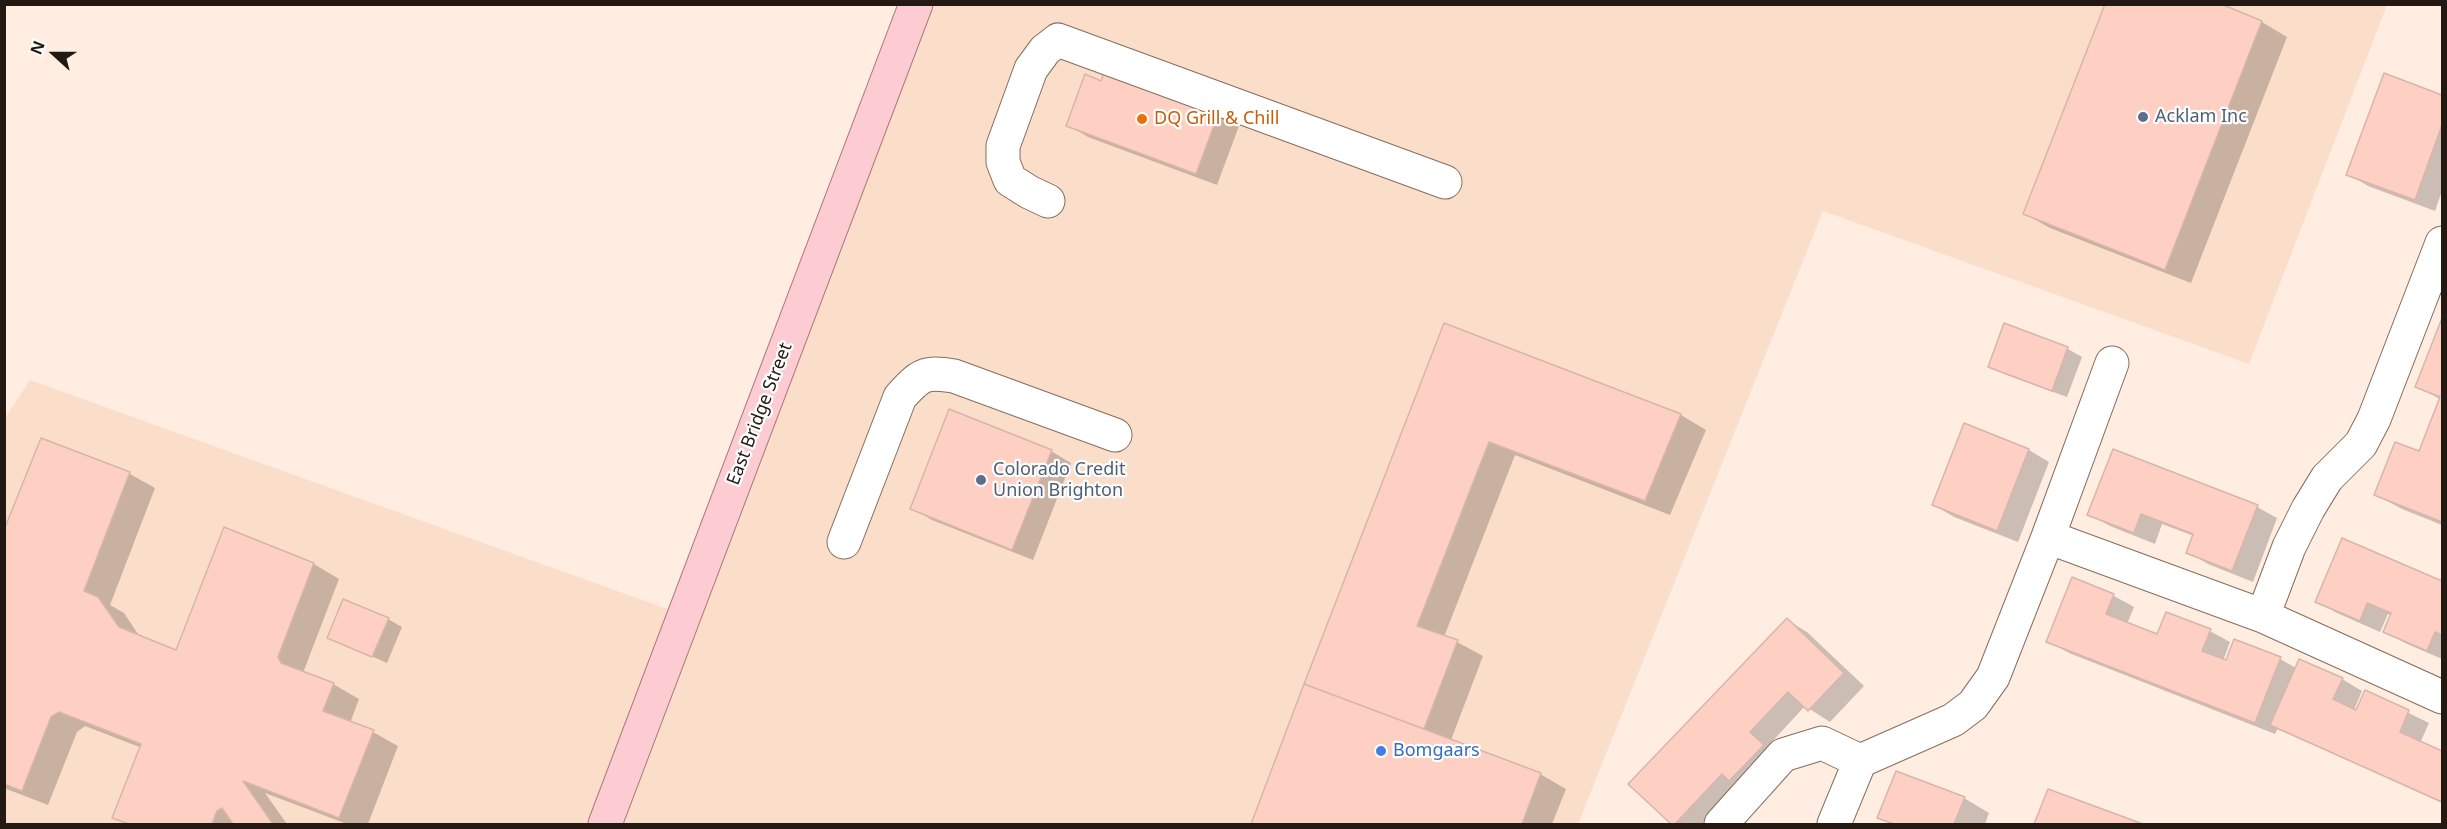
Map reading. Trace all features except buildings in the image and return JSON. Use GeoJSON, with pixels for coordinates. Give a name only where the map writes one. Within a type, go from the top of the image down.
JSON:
{"type":"FeatureCollection","features":[{"type":"Feature","properties":{"kind":"main road","name":"East Bridge Street"},"geometry":{"type":"LineString","coordinates":[[604,825],[916,4]]}},
{"type":"Feature","properties":{"kind":"street"},"geometry":{"type":"LineString","coordinates":[[1048,201],[1010,180],[1003,162],[1003,146],[1031,69],[1045,50],[1058,40],[1445,182]]}},
{"type":"Feature","properties":{"kind":"street"},"geometry":{"type":"LineString","coordinates":[[2263,616],[2289,547],[2308,509],[2327,478],[2361,444],[2374,419],[2442,243]]}},
{"type":"Feature","properties":{"kind":"street"},"geometry":{"type":"LineString","coordinates":[[1834,825],[1860,761],[1953,720],[1973,705],[1993,677],[2048,537],[2112,363]]}},
{"type":"Feature","properties":{"kind":"street"},"geometry":{"type":"LineString","coordinates":[[844,542],[900,397],[917,378],[932,372],[954,376],[1115,435]]}},
{"type":"Feature","properties":{"kind":"street"},"geometry":{"type":"LineString","coordinates":[[2048,537],[2263,616],[2442,697]]}},
{"type":"Feature","properties":{"kind":"street"},"geometry":{"type":"LineString","coordinates":[[1721,825],[1783,755],[1822,743],[1860,761]]}},
{"type":"Feature","properties":{"kind":"shaded area"},"geometry":{"type":"Polygon","coordinates":[[[916,5],[2387,5],[2249,364],[1823,211],[1578,824],[5,824],[5,418],[30,380],[684,615],[916,5]]]}},
{"type":"Feature","properties":{"kind":"place","name":"Acklam Inc"},"geometry":{"type":"Point","coordinates":[2143,117]}},
{"type":"Feature","properties":{"kind":"place","name":"DQ Grill & Chill"},"geometry":{"type":"Point","coordinates":[1142,119]}},
{"type":"Feature","properties":{"kind":"place","name":"Colorado Credit Union Brighton"},"geometry":{"type":"Point","coordinates":[981,480]}},
{"type":"Feature","properties":{"kind":"place","name":"Bomgaars"},"geometry":{"type":"Point","coordinates":[1381,751]}}]}
